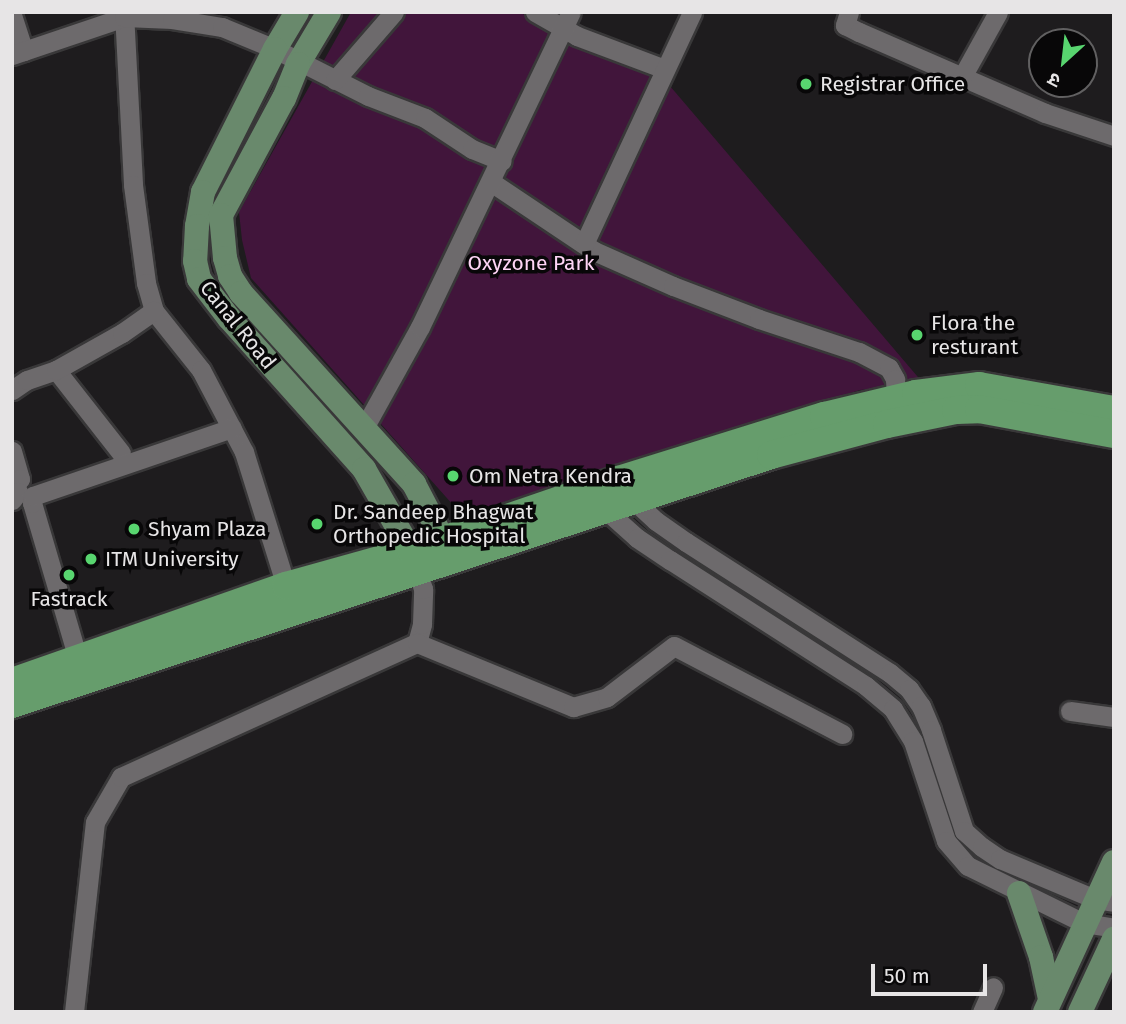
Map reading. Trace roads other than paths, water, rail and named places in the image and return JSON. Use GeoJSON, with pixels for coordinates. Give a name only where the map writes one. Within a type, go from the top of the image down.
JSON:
{"type":"FeatureCollection","features":[{"type":"Feature","properties":{"kind":"highway"},"geometry":{"type":"LineString","coordinates":[[12,704],[625,490],[771,455],[953,388],[979,386],[1114,410]]}},
{"type":"Feature","properties":{"kind":"highway"},"geometry":{"type":"LineString","coordinates":[[900,409],[979,409],[1114,434]]}},
{"type":"Feature","properties":{"kind":"highway"},"geometry":{"type":"LineString","coordinates":[[12,682],[286,586],[415,562]]}},
{"type":"Feature","properties":{"kind":"main road","name":"Canal Road"},"geometry":{"type":"LineString","coordinates":[[297,12],[275,49],[202,192],[196,238],[199,279],[229,318],[364,469],[415,562]]}},
{"type":"Feature","properties":{"kind":"main road","name":"Canal Road"},"geometry":{"type":"LineString","coordinates":[[329,12],[221,215],[221,235],[230,276],[241,293],[321,384],[414,484],[449,551]]}},
{"type":"Feature","properties":{"kind":"main road"},"geometry":{"type":"LineString","coordinates":[[1047,1005],[1084,923],[1105,900],[1114,862]]}},
{"type":"Feature","properties":{"kind":"main road"},"geometry":{"type":"LineString","coordinates":[[1019,894],[1041,957],[1047,1005]]}},
{"type":"Feature","properties":{"kind":"main road"},"geometry":{"type":"LineString","coordinates":[[1080,1012],[1114,939]]}},
{"type":"Feature","properties":{"kind":"street"},"geometry":{"type":"LineString","coordinates":[[335,80],[394,12]]}},
{"type":"Feature","properties":{"kind":"street"},"geometry":{"type":"LineString","coordinates":[[534,12],[567,20],[665,69]]}},
{"type":"Feature","properties":{"kind":"street"},"geometry":{"type":"LineString","coordinates":[[584,244],[692,12]]}},
{"type":"Feature","properties":{"kind":"street"},"geometry":{"type":"LineString","coordinates":[[849,12],[845,24],[1045,113],[1114,136]]}},
{"type":"Feature","properties":{"kind":"street"},"geometry":{"type":"LineString","coordinates":[[962,77],[998,12]]}},
{"type":"Feature","properties":{"kind":"street"},"geometry":{"type":"LineString","coordinates":[[12,15],[18,53],[124,15],[223,20],[299,64],[425,118],[462,143],[502,162]]}},
{"type":"Feature","properties":{"kind":"street"},"geometry":{"type":"LineString","coordinates":[[124,15],[139,240],[153,311],[201,370],[232,428],[248,465],[286,586]]}},
{"type":"Feature","properties":{"kind":"street"},"geometry":{"type":"LineString","coordinates":[[364,428],[420,327],[502,162],[567,20]]}},
{"type":"Feature","properties":{"kind":"street"},"geometry":{"type":"LineString","coordinates":[[491,182],[584,244],[673,286],[759,319],[859,352],[889,368],[895,379],[900,409]]}},
{"type":"Feature","properties":{"kind":"street"},"geometry":{"type":"LineString","coordinates":[[13,388],[56,370],[122,333],[153,311]]}},
{"type":"Feature","properties":{"kind":"street"},"geometry":{"type":"LineString","coordinates":[[56,370],[121,453]]}},
{"type":"Feature","properties":{"kind":"street"},"geometry":{"type":"LineString","coordinates":[[78,659],[32,503],[33,496],[232,428]]}},
{"type":"Feature","properties":{"kind":"street"},"geometry":{"type":"LineString","coordinates":[[12,452],[20,479],[13,481],[18,492],[12,500]]}},
{"type":"Feature","properties":{"kind":"street"},"geometry":{"type":"LineString","coordinates":[[625,490],[696,549],[890,673],[909,689],[921,706],[964,831],[1000,859],[1105,900]]}},
{"type":"Feature","properties":{"kind":"street"},"geometry":{"type":"LineString","coordinates":[[597,501],[670,560],[866,686],[893,709],[913,741],[946,841],[968,866],[1019,894],[1084,923],[1114,928]]}},
{"type":"Feature","properties":{"kind":"street"},"geometry":{"type":"LineString","coordinates":[[415,562],[423,589],[422,624],[417,643]]}},
{"type":"Feature","properties":{"kind":"street"},"geometry":{"type":"LineString","coordinates":[[74,1012],[96,822],[121,777],[417,643],[573,707],[607,697],[674,646],[842,734]]}},
{"type":"Feature","properties":{"kind":"street"},"geometry":{"type":"LineString","coordinates":[[1070,711],[1114,718]]}},
{"type":"Feature","properties":{"kind":"street"},"geometry":{"type":"LineString","coordinates":[[982,1012],[993,987]]}},
{"type":"Feature","properties":{"kind":"place","name":"Registrar Office"},"geometry":{"type":"Point","coordinates":[806,84]}},
{"type":"Feature","properties":{"kind":"place","name":"Flora the resturant"},"geometry":{"type":"Point","coordinates":[917,335]}},
{"type":"Feature","properties":{"kind":"place","name":"Om Netra Kendra"},"geometry":{"type":"Point","coordinates":[453,476]}},
{"type":"Feature","properties":{"kind":"place","name":"Dr. Sandeep Bhagwat Orthopedic Hospital"},"geometry":{"type":"Point","coordinates":[317,524]}},
{"type":"Feature","properties":{"kind":"place","name":"Shyam Plaza"},"geometry":{"type":"Point","coordinates":[134,529]}},
{"type":"Feature","properties":{"kind":"place","name":"ITM University"},"geometry":{"type":"Point","coordinates":[91,559]}},
{"type":"Feature","properties":{"kind":"place","name":"Fastrack"},"geometry":{"type":"Point","coordinates":[69,575]}},
{"type":"Feature","properties":{"kind":"park label","name":"Oxyzone Park"},"geometry":{"type":"Point","coordinates":[531,263]}}]}
